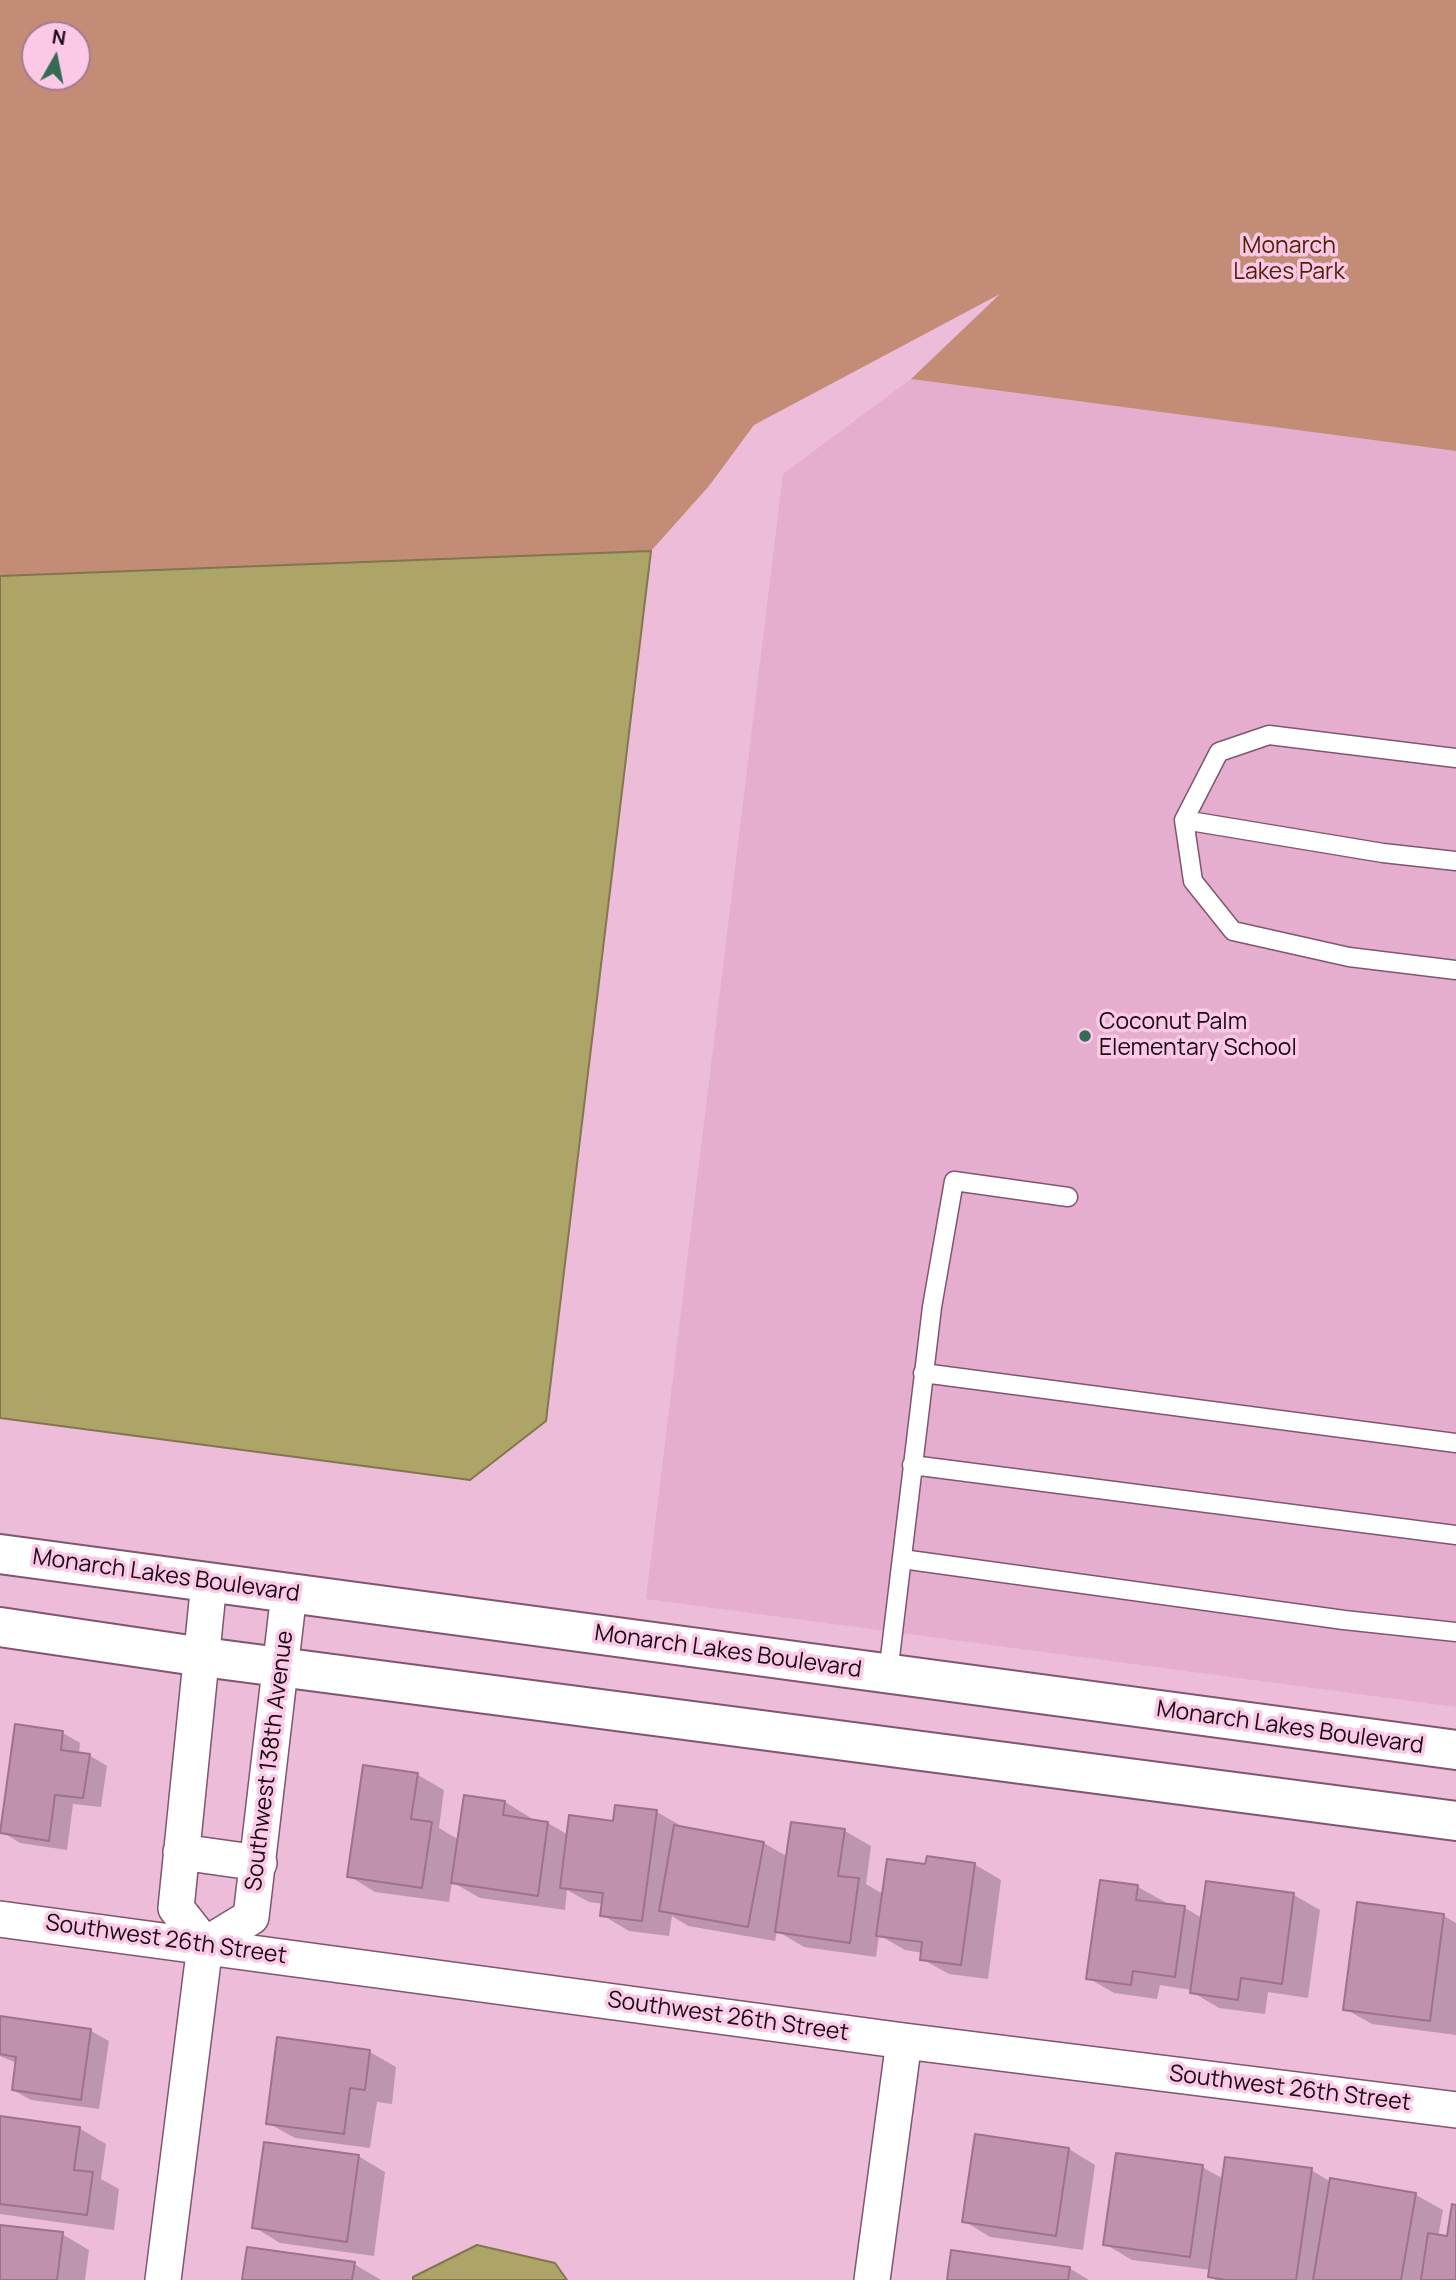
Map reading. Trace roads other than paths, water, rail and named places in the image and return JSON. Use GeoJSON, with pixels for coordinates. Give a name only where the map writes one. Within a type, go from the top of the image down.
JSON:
{"type":"FeatureCollection","features":[{"type":"Feature","properties":{"kind":"street","name":"Monarch Lakes Boulevard"},"geometry":{"type":"LineString","coordinates":[[0,1554],[1456,1750]]}},
{"type":"Feature","properties":{"kind":"street"},"geometry":{"type":"LineString","coordinates":[[163,2280],[205,1945],[176,1908],[209,1582]]}},
{"type":"Feature","properties":{"kind":"street","name":"Southwest 138th Avenue"},"geometry":{"type":"LineString","coordinates":[[205,1945],[251,1917],[289,1593]]}},
{"type":"Feature","properties":{"kind":"street"},"geometry":{"type":"LineString","coordinates":[[0,1627],[203,1657],[1456,1821]]}},
{"type":"Feature","properties":{"kind":"street"},"geometry":{"type":"LineString","coordinates":[[181,1852],[259,1863]]}},
{"type":"Feature","properties":{"kind":"street","name":"Southwest 26th Street"},"geometry":{"type":"LineString","coordinates":[[0,1919],[904,2041],[1456,2110]]}},
{"type":"Feature","properties":{"kind":"street"},"geometry":{"type":"LineString","coordinates":[[872,2280],[904,2041]]}},
{"type":"Feature","properties":{"kind":"lane"},"geometry":{"type":"LineString","coordinates":[[1456,758],[1269,735],[1219,752],[1184,820],[1193,881],[1233,931],[1349,957],[1456,970]]}},
{"type":"Feature","properties":{"kind":"lane"},"geometry":{"type":"LineString","coordinates":[[1184,820],[1383,853],[1456,861]]}},
{"type":"Feature","properties":{"kind":"lane"},"geometry":{"type":"LineString","coordinates":[[888,1674],[923,1373],[954,1181],[1068,1197]]}},
{"type":"Feature","properties":{"kind":"lane"},"geometry":{"type":"LineString","coordinates":[[923,1373],[1456,1443]]}},
{"type":"Feature","properties":{"kind":"lane"},"geometry":{"type":"LineString","coordinates":[[912,1465],[1456,1535]]}},
{"type":"Feature","properties":{"kind":"lane"},"geometry":{"type":"LineString","coordinates":[[902,1559],[1331,1618],[1456,1632]]}},
{"type":"Feature","properties":{"kind":"place","name":"Coconut Palm Elementary School"},"geometry":{"type":"Point","coordinates":[1085,1036]}},
{"type":"Feature","properties":{"kind":"park label","name":"Monarch Lakes Park"},"geometry":{"type":"Point","coordinates":[1289,260]}}]}
